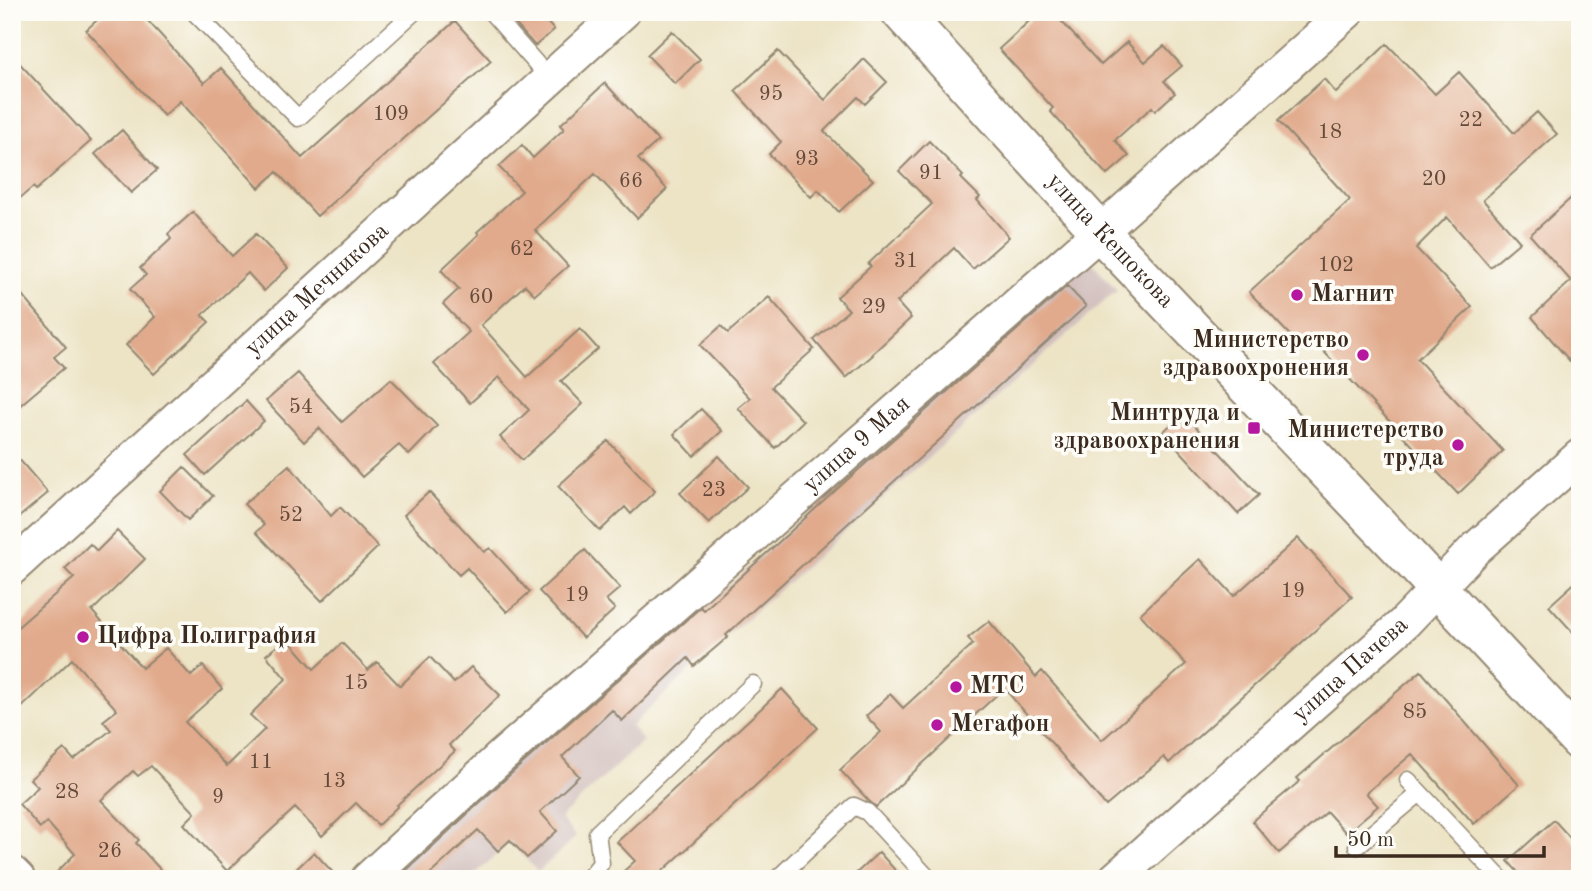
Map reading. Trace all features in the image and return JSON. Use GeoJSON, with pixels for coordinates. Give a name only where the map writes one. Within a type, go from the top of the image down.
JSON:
{"type":"FeatureCollection","features":[{"type":"Feature","properties":{"kind":"street","name":"улица Мечникова"},"geometry":{"type":"LineString","coordinates":[[12,568],[623,12]]}},
{"type":"Feature","properties":{"kind":"street","name":"улица Кешокова"},"geometry":{"type":"LineString","coordinates":[[901,12],[1100,232],[1580,741]]}},
{"type":"Feature","properties":{"kind":"street","name":"улица 9 Мая"},"geometry":{"type":"LineString","coordinates":[[368,879],[511,748],[1347,12]]}},
{"type":"Feature","properties":{"kind":"street","name":"улица Пачева"},"geometry":{"type":"LineString","coordinates":[[1115,879],[1404,623],[1474,550],[1580,456]]}},
{"type":"Feature","properties":{"kind":"street"},"geometry":{"type":"LineString","coordinates":[[12,873],[18,879]]}},
{"type":"Feature","properties":{"kind":"lane"},"geometry":{"type":"LineString","coordinates":[[194,12],[298,118],[414,12]]}},
{"type":"Feature","properties":{"kind":"lane"},"geometry":{"type":"LineString","coordinates":[[491,12],[549,78]]}},
{"type":"Feature","properties":{"kind":"lane"},"geometry":{"type":"LineString","coordinates":[[588,879],[601,863],[597,833],[753,684]]}},
{"type":"Feature","properties":{"kind":"lane"},"geometry":{"type":"LineString","coordinates":[[1408,780],[1501,879]]}},
{"type":"Feature","properties":{"kind":"lane"},"geometry":{"type":"LineString","coordinates":[[1357,846],[1420,793]]}},
{"type":"Feature","properties":{"kind":"lane"},"geometry":{"type":"LineString","coordinates":[[777,879],[854,806],[867,811],[929,879]]}},
{"type":"Feature","properties":{"kind":"shaded area"},"geometry":{"type":"Polygon","coordinates":[[[1086,256],[1117,290],[731,633],[631,726],[643,741],[560,818],[576,837],[538,872],[510,842],[470,879],[380,879],[568,715],[575,722],[599,700],[593,694],[647,644],[657,655],[672,641],[664,632],[704,596],[711,602],[1086,256]]]}},
{"type":"Feature","properties":{"kind":"building"},"geometry":{"type":"Polygon","coordinates":[[[106,12],[140,12],[204,83],[221,68],[302,158],[455,21],[491,61],[317,216],[277,172],[259,188],[180,101],[164,116],[86,30],[106,12]]]}},
{"type":"Feature","properties":{"kind":"building"},"geometry":{"type":"Polygon","coordinates":[[[505,12],[538,12],[554,30],[535,46],[505,12]]]}},
{"type":"Feature","properties":{"kind":"building"},"geometry":{"type":"Polygon","coordinates":[[[1039,12],[1053,12],[1101,65],[1127,42],[1145,62],[1164,46],[1182,66],[1164,81],[1175,93],[1155,111],[1152,107],[1115,140],[1129,156],[1107,175],[1050,111],[1053,108],[999,49],[1039,12]]]}},
{"type":"Feature","properties":{"kind":"building"},"geometry":{"type":"Polygon","coordinates":[[[672,31],[700,59],[675,84],[647,55],[672,31]]]}},
{"type":"Feature","properties":{"kind":"building"},"geometry":{"type":"Polygon","coordinates":[[[1387,44],[1435,94],[1459,72],[1514,133],[1537,112],[1557,134],[1483,200],[1520,242],[1490,267],[1447,217],[1416,248],[1472,307],[1417,359],[1503,451],[1458,494],[1312,339],[1302,348],[1249,292],[1350,200],[1278,121],[1324,79],[1336,93],[1387,44]]]}},
{"type":"Feature","properties":{"kind":"building"},"geometry":{"type":"Polygon","coordinates":[[[778,51],[825,100],[864,59],[887,82],[865,104],[858,97],[824,131],[873,180],[839,212],[818,190],[811,197],[769,154],[781,142],[735,91],[778,51]]]}},
{"type":"Feature","properties":{"kind":"building"},"geometry":{"type":"Polygon","coordinates":[[[12,55],[91,141],[36,190],[33,187],[12,205],[12,55]]]}},
{"type":"Feature","properties":{"kind":"building"},"geometry":{"type":"Polygon","coordinates":[[[605,83],[658,141],[638,159],[667,189],[637,218],[595,174],[535,230],[568,266],[535,295],[525,285],[481,325],[527,377],[580,329],[598,349],[561,381],[583,404],[522,460],[500,437],[529,410],[499,377],[470,403],[434,364],[469,332],[443,304],[459,289],[441,270],[522,191],[499,167],[522,145],[533,158],[564,129],[560,125],[605,83]]]}},
{"type":"Feature","properties":{"kind":"building"},"geometry":{"type":"Polygon","coordinates":[[[122,130],[157,170],[131,193],[95,154],[122,130]]]}},
{"type":"Feature","properties":{"kind":"building"},"geometry":{"type":"Polygon","coordinates":[[[929,141],[963,176],[961,178],[980,197],[977,200],[1009,237],[973,269],[954,248],[897,302],[911,318],[846,378],[814,340],[849,310],[837,297],[932,204],[899,171],[929,141]]]}},
{"type":"Feature","properties":{"kind":"building"},"geometry":{"type":"Polygon","coordinates":[[[1580,190],[1580,373],[1532,317],[1571,281],[1530,235],[1580,190]]]}},
{"type":"Feature","properties":{"kind":"building"},"geometry":{"type":"Polygon","coordinates":[[[193,212],[232,256],[256,234],[288,268],[264,291],[248,273],[202,315],[209,322],[154,374],[126,345],[155,317],[130,289],[146,275],[140,268],[171,239],[168,234],[193,212]]]}},
{"type":"Feature","properties":{"kind":"building"},"geometry":{"type":"Polygon","coordinates":[[[12,283],[66,347],[54,357],[64,368],[12,412],[12,283]]]}},
{"type":"Feature","properties":{"kind":"building"},"geometry":{"type":"Polygon","coordinates":[[[1067,286],[1086,306],[726,635],[728,637],[694,666],[688,658],[622,721],[612,710],[562,757],[579,776],[540,812],[557,831],[527,858],[510,840],[498,851],[478,830],[425,879],[397,879],[514,771],[701,607],[704,610],[1067,286]]]}},
{"type":"Feature","properties":{"kind":"building"},"geometry":{"type":"Polygon","coordinates":[[[769,297],[814,349],[771,387],[803,421],[775,448],[738,408],[750,398],[700,345],[721,326],[728,333],[769,297]]]}},
{"type":"Feature","properties":{"kind":"building"},"geometry":{"type":"Polygon","coordinates":[[[298,373],[342,422],[391,379],[437,426],[409,455],[399,445],[362,477],[319,428],[304,442],[266,401],[298,373]]]}},
{"type":"Feature","properties":{"kind":"building"},"geometry":{"type":"Polygon","coordinates":[[[246,401],[264,421],[205,475],[187,455],[246,401]]]}},
{"type":"Feature","properties":{"kind":"building"},"geometry":{"type":"Polygon","coordinates":[[[701,409],[722,431],[694,456],[674,434],[701,409]]]}},
{"type":"Feature","properties":{"kind":"building"},"geometry":{"type":"Polygon","coordinates":[[[1183,413],[1259,495],[1238,514],[1163,432],[1183,413]]]}},
{"type":"Feature","properties":{"kind":"building"},"geometry":{"type":"Polygon","coordinates":[[[608,441],[655,491],[631,514],[625,507],[600,531],[558,486],[608,441]]]}},
{"type":"Feature","properties":{"kind":"building"},"geometry":{"type":"Polygon","coordinates":[[[12,451],[48,493],[12,523],[12,451]]]}},
{"type":"Feature","properties":{"kind":"building"},"geometry":{"type":"Polygon","coordinates":[[[719,456],[748,487],[709,523],[680,493],[719,456]]]}},
{"type":"Feature","properties":{"kind":"building"},"geometry":{"type":"Polygon","coordinates":[[[289,465],[331,516],[340,507],[378,547],[322,601],[256,532],[264,525],[244,504],[289,465]]]}},
{"type":"Feature","properties":{"kind":"building"},"geometry":{"type":"Polygon","coordinates":[[[184,467],[213,496],[188,520],[160,491],[184,467]]]}},
{"type":"Feature","properties":{"kind":"building"},"geometry":{"type":"Polygon","coordinates":[[[429,492],[484,552],[490,548],[530,592],[507,612],[467,568],[459,575],[404,515],[429,492]]]}},
{"type":"Feature","properties":{"kind":"building"},"geometry":{"type":"Polygon","coordinates":[[[117,531],[145,559],[92,611],[142,668],[166,648],[191,676],[203,666],[222,689],[185,722],[227,766],[265,729],[250,715],[286,679],[266,655],[287,638],[314,669],[342,643],[368,670],[377,662],[400,686],[430,657],[454,683],[471,667],[500,695],[449,745],[455,751],[378,825],[356,803],[322,836],[295,808],[227,871],[184,824],[195,813],[151,766],[138,776],[133,771],[101,800],[139,840],[136,843],[169,879],[50,879],[75,854],[47,822],[40,828],[19,804],[38,787],[30,779],[64,749],[74,760],[111,730],[103,721],[117,710],[72,659],[12,717],[12,632],[74,578],[65,569],[90,544],[97,551],[117,531]]]}},
{"type":"Feature","properties":{"kind":"building"},"geometry":{"type":"Polygon","coordinates":[[[1298,538],[1352,597],[1169,763],[1164,757],[1106,806],[1004,688],[876,807],[840,770],[881,732],[866,716],[890,694],[903,708],[973,644],[968,638],[989,621],[1036,677],[1042,671],[1102,740],[1186,664],[1140,614],[1200,559],[1234,596],[1298,538]]]}},
{"type":"Feature","properties":{"kind":"building"},"geometry":{"type":"Polygon","coordinates":[[[585,550],[620,588],[606,600],[615,609],[583,638],[539,591],[585,550]]]}},
{"type":"Feature","properties":{"kind":"building"},"geometry":{"type":"Polygon","coordinates":[[[1580,578],[1580,640],[1549,606],[1580,578]]]}},
{"type":"Feature","properties":{"kind":"building"},"geometry":{"type":"Polygon","coordinates":[[[1421,671],[1519,785],[1474,824],[1412,754],[1366,793],[1378,806],[1346,833],[1327,812],[1279,853],[1252,821],[1300,781],[1297,778],[1421,671]]]}},
{"type":"Feature","properties":{"kind":"building"},"geometry":{"type":"Polygon","coordinates":[[[782,689],[818,728],[654,879],[615,879],[635,861],[617,842],[782,689]]]}},
{"type":"Feature","properties":{"kind":"building"},"geometry":{"type":"Polygon","coordinates":[[[1554,820],[1580,849],[1580,879],[1524,879],[1508,861],[1554,820]]]}},
{"type":"Feature","properties":{"kind":"building"},"geometry":{"type":"Polygon","coordinates":[[[314,852],[339,879],[286,879],[314,852]]]}},
{"type":"Feature","properties":{"kind":"building"},"geometry":{"type":"Polygon","coordinates":[[[879,852],[903,879],[850,879],[879,852]]]}},
{"type":"Feature","properties":{"kind":"place","name":"Магнит"},"geometry":{"type":"Point","coordinates":[1297,295]}},
{"type":"Feature","properties":{"kind":"place","name":"Министерство здравоохронения"},"geometry":{"type":"Point","coordinates":[1363,355]}},
{"type":"Feature","properties":{"kind":"place","name":"Минтруда и здравоохранения"},"geometry":{"type":"Point","coordinates":[1254,428]}},
{"type":"Feature","properties":{"kind":"place","name":"Министерство труда"},"geometry":{"type":"Point","coordinates":[1458,445]}},
{"type":"Feature","properties":{"kind":"place","name":"Цифра Полиграфия"},"geometry":{"type":"Point","coordinates":[83,637]}},
{"type":"Feature","properties":{"kind":"place","name":"МТС"},"geometry":{"type":"Point","coordinates":[956,687]}},
{"type":"Feature","properties":{"kind":"place","name":"Мегафон"},"geometry":{"type":"Point","coordinates":[937,725]}}]}
